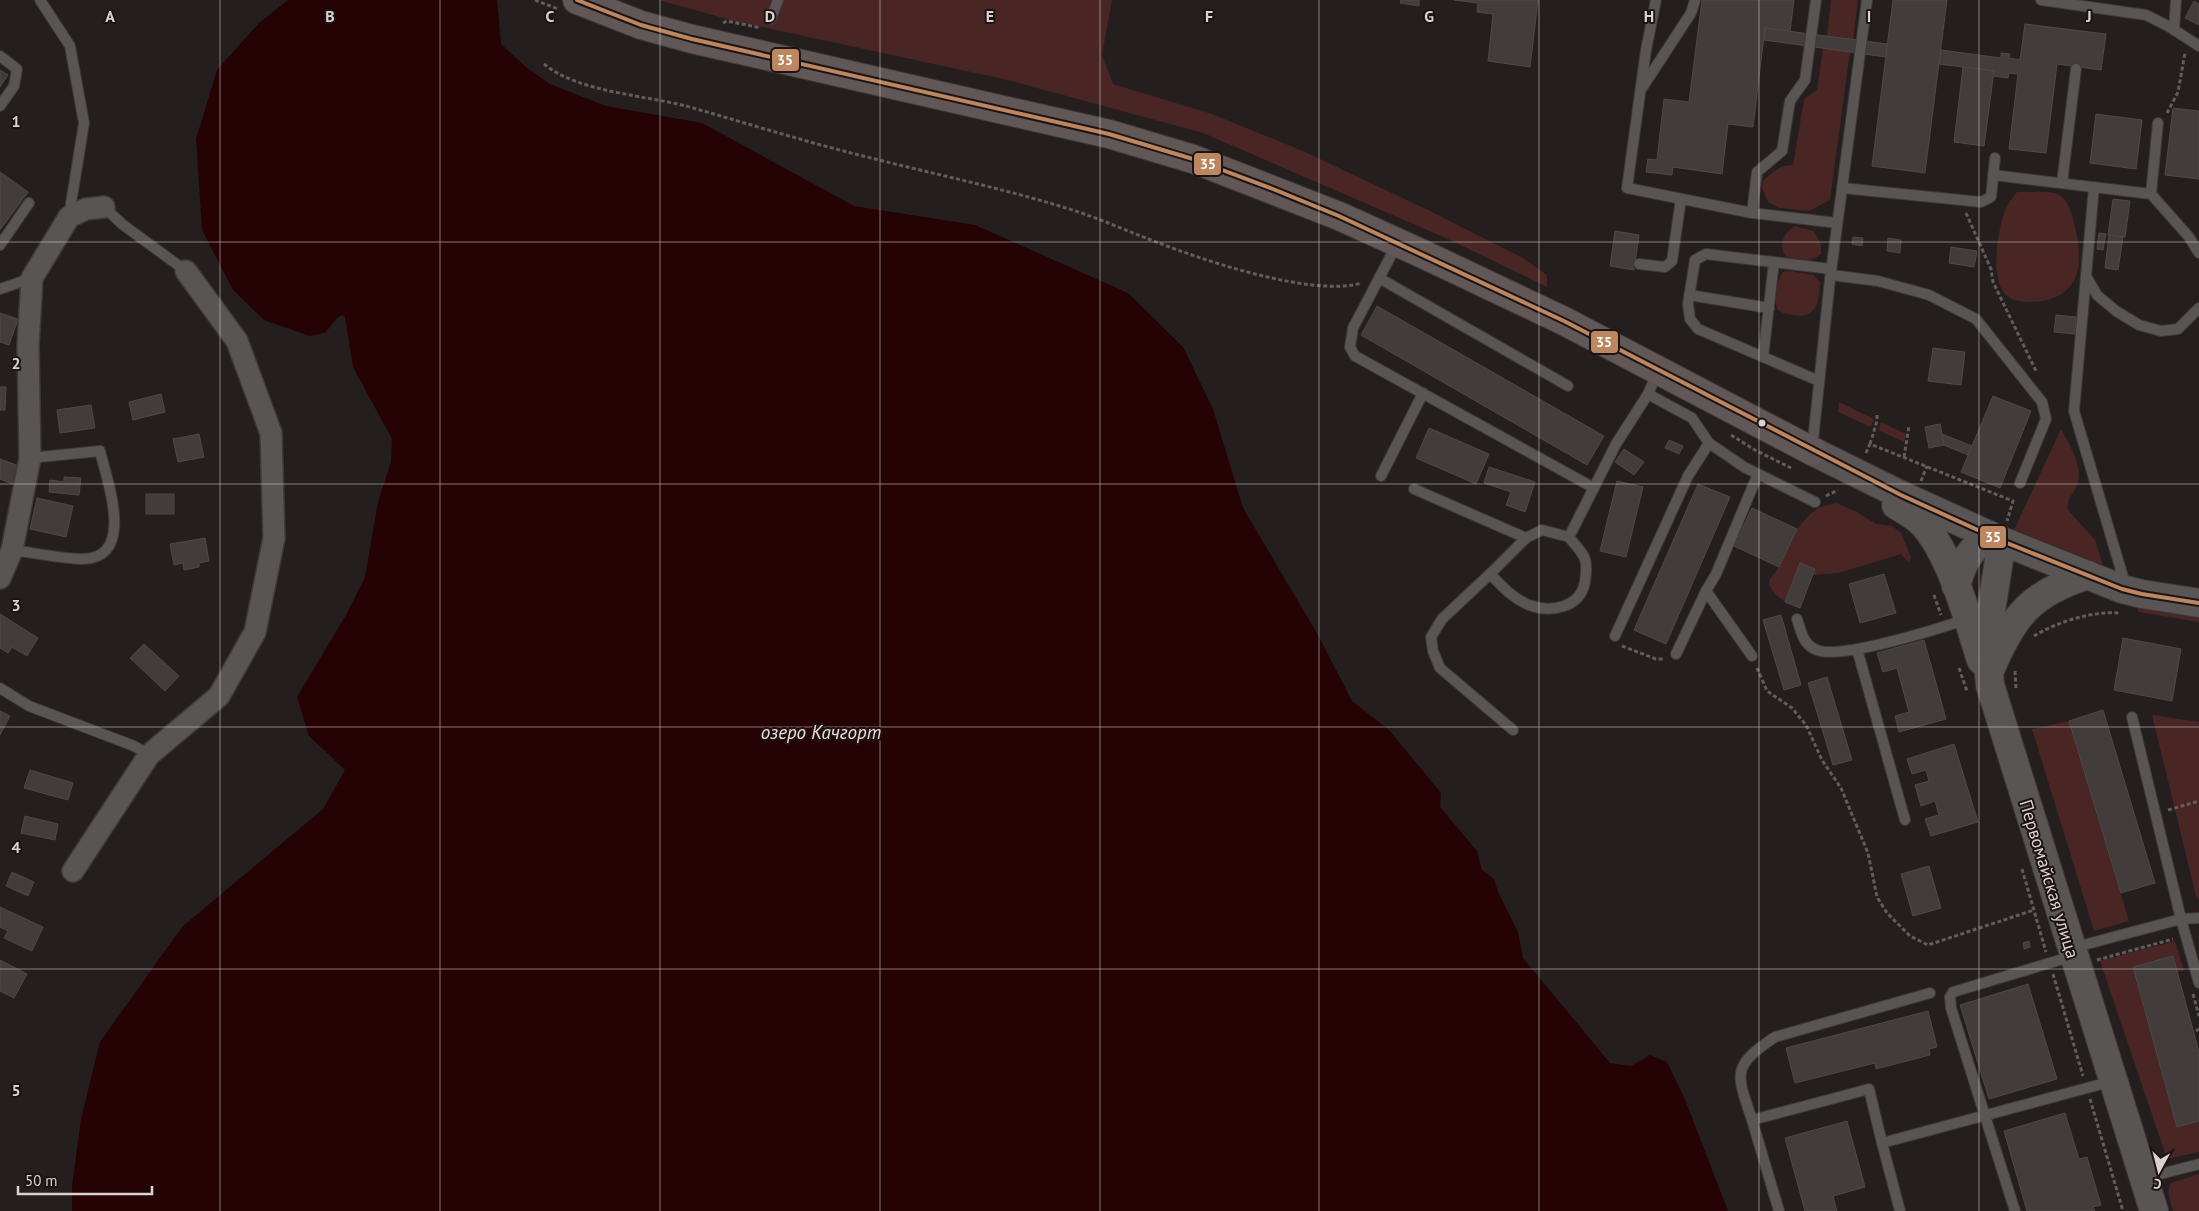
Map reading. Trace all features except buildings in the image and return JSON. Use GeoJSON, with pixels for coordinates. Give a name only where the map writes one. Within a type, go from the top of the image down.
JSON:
{"type":"FeatureCollection","features":[{"type":"Feature","properties":{"kind":"main road"},"geometry":{"type":"LineString","coordinates":[[570,6],[692,40],[1109,134],[1193,159],[1331,213],[1564,322],[1653,382],[1804,460],[1911,493],[1998,535],[2088,575],[2121,601],[2142,594],[2199,603]]}},
{"type":"Feature","properties":{"kind":"main road"},"geometry":{"type":"LineString","coordinates":[[1804,460],[1841,471],[1914,516],[1924,525],[1940,551],[1945,590],[1956,623],[1991,680]]}},
{"type":"Feature","properties":{"kind":"main road"},"geometry":{"type":"LineString","coordinates":[[1945,590],[1969,554],[1998,535]]}},
{"type":"Feature","properties":{"kind":"main road","name":"Первомайская улица"},"geometry":{"type":"LineString","coordinates":[[1998,535],[1986,643],[1991,680],[2073,957],[2145,1178],[2152,1210]]}},
{"type":"Feature","properties":{"kind":"main road"},"geometry":{"type":"LineString","coordinates":[[1991,680],[2001,645],[2014,623],[2030,605],[2046,592],[2061,584],[2088,575]]}},
{"type":"Feature","properties":{"kind":"street"},"geometry":{"type":"LineString","coordinates":[[0,578],[12,550],[30,458],[28,346],[32,278],[69,217],[86,209],[104,207]]}},
{"type":"Feature","properties":{"kind":"street"},"geometry":{"type":"LineString","coordinates":[[73,870],[149,755],[219,696],[254,632],[274,538],[271,433],[237,341],[186,271]]}},
{"type":"Feature","properties":{"kind":"lane"},"geometry":{"type":"LineString","coordinates":[[40,0],[70,46],[84,123],[69,217]]}},
{"type":"Feature","properties":{"kind":"lane"},"geometry":{"type":"LineString","coordinates":[[771,19],[778,0]]}},
{"type":"Feature","properties":{"kind":"lane"},"geometry":{"type":"LineString","coordinates":[[1656,0],[1640,91],[1627,188],[1752,213],[1837,223]]}},
{"type":"Feature","properties":{"kind":"lane"},"geometry":{"type":"LineString","coordinates":[[1640,91],[1691,13],[1695,0]]}},
{"type":"Feature","properties":{"kind":"lane"},"geometry":{"type":"LineString","coordinates":[[1752,213],[1757,172],[1782,151],[1790,101],[1805,80],[1816,0]]}},
{"type":"Feature","properties":{"kind":"lane"},"geometry":{"type":"LineString","coordinates":[[1804,460],[1820,381],[1837,223],[1867,0]]}},
{"type":"Feature","properties":{"kind":"lane"},"geometry":{"type":"LineString","coordinates":[[2042,0],[2146,15],[2199,46]]}},
{"type":"Feature","properties":{"kind":"lane"},"geometry":{"type":"LineString","coordinates":[[2174,30],[2176,0]]}},
{"type":"Feature","properties":{"kind":"lane"},"geometry":{"type":"LineString","coordinates":[[0,56],[17,68],[14,86],[0,106]]}},
{"type":"Feature","properties":{"kind":"lane"},"geometry":{"type":"LineString","coordinates":[[2062,183],[2076,69]]}},
{"type":"Feature","properties":{"kind":"lane"},"geometry":{"type":"LineString","coordinates":[[2151,194],[2158,123]]}},
{"type":"Feature","properties":{"kind":"lane"},"geometry":{"type":"LineString","coordinates":[[1842,188],[1981,202],[1991,197],[1995,158]]}},
{"type":"Feature","properties":{"kind":"lane"},"geometry":{"type":"LineString","coordinates":[[1993,175],[2151,194],[2189,237],[2199,253]]}},
{"type":"Feature","properties":{"kind":"lane"},"geometry":{"type":"LineString","coordinates":[[2094,187],[2074,410],[2123,577],[2121,601]]}},
{"type":"Feature","properties":{"kind":"lane"},"geometry":{"type":"LineString","coordinates":[[1640,264],[1665,267],[1672,261],[1680,199]]}},
{"type":"Feature","properties":{"kind":"lane"},"geometry":{"type":"LineString","coordinates":[[0,245],[29,203]]}},
{"type":"Feature","properties":{"kind":"lane"},"geometry":{"type":"LineString","coordinates":[[104,207],[122,224],[186,271]]}},
{"type":"Feature","properties":{"kind":"lane"},"geometry":{"type":"LineString","coordinates":[[1398,243],[1353,328],[1350,347],[1355,356],[1594,488]]}},
{"type":"Feature","properties":{"kind":"lane"},"geometry":{"type":"LineString","coordinates":[[1820,381],[1698,329],[1690,319],[1688,304],[1695,260],[1706,254],[1774,262],[1878,281],[1929,294],[1976,319],[2042,402],[2046,419],[2020,484]]}},
{"type":"Feature","properties":{"kind":"lane"},"geometry":{"type":"LineString","coordinates":[[1763,357],[1774,262]]}},
{"type":"Feature","properties":{"kind":"lane"},"geometry":{"type":"LineString","coordinates":[[2086,276],[2097,295],[2116,311],[2139,325],[2161,331],[2178,329],[2199,308]]}},
{"type":"Feature","properties":{"kind":"lane"},"geometry":{"type":"LineString","coordinates":[[0,289],[32,278]]}},
{"type":"Feature","properties":{"kind":"lane"},"geometry":{"type":"LineString","coordinates":[[1379,278],[1568,386]]}},
{"type":"Feature","properties":{"kind":"lane"},"geometry":{"type":"LineString","coordinates":[[1690,295],[1768,308]]}},
{"type":"Feature","properties":{"kind":"lane"},"geometry":{"type":"LineString","coordinates":[[1569,537],[1616,444],[1653,382],[1692,418],[1709,443],[1744,467],[1815,502]]}},
{"type":"Feature","properties":{"kind":"lane"},"geometry":{"type":"LineString","coordinates":[[1381,476],[1423,393]]}},
{"type":"Feature","properties":{"kind":"lane"},"geometry":{"type":"LineString","coordinates":[[1615,636],[1688,476],[1709,443]]}},
{"type":"Feature","properties":{"kind":"lane"},"geometry":{"type":"LineString","coordinates":[[12,550],[82,559],[95,556],[106,550],[114,539],[116,521],[100,451],[30,458]]}},
{"type":"Feature","properties":{"kind":"lane"},"geometry":{"type":"LineString","coordinates":[[1676,654],[1716,574],[1758,474]]}},
{"type":"Feature","properties":{"kind":"lane"},"geometry":{"type":"LineString","coordinates":[[1414,490],[1526,538]]}},
{"type":"Feature","properties":{"kind":"lane"},"geometry":{"type":"LineString","coordinates":[[1490,574],[1512,596],[1530,605],[1554,608],[1568,606],[1577,600],[1583,590],[1586,574],[1585,559],[1569,537],[1542,530],[1526,538],[1442,619],[1431,637],[1433,651],[1440,668],[1513,730]]}},
{"type":"Feature","properties":{"kind":"lane"},"geometry":{"type":"LineString","coordinates":[[1706,591],[1752,656]]}},
{"type":"Feature","properties":{"kind":"lane"},"geometry":{"type":"LineString","coordinates":[[1797,619],[1805,641],[1817,651],[1829,652],[1857,649],[1956,623]]}},
{"type":"Feature","properties":{"kind":"lane"},"geometry":{"type":"LineString","coordinates":[[1857,649],[1905,820]]}},
{"type":"Feature","properties":{"kind":"lane"},"geometry":{"type":"LineString","coordinates":[[0,688],[29,706],[134,746],[149,755]]}},
{"type":"Feature","properties":{"kind":"lane"},"geometry":{"type":"LineString","coordinates":[[2132,717],[2181,919],[2199,983]]}},
{"type":"Feature","properties":{"kind":"lane"},"geometry":{"type":"LineString","coordinates":[[2015,1211],[1951,1008],[1950,997],[1953,992],[2073,957],[2181,919],[2199,918]]}},
{"type":"Feature","properties":{"kind":"lane"},"geometry":{"type":"LineString","coordinates":[[1779,1211],[1739,1081],[1739,1072],[1755,1051],[1775,1038],[1930,994]]}},
{"type":"Feature","properties":{"kind":"lane"},"geometry":{"type":"LineString","coordinates":[[1882,1143],[2087,1089],[2114,1080]]}},
{"type":"Feature","properties":{"kind":"lane"},"geometry":{"type":"LineString","coordinates":[[1752,1120],[1869,1089],[1900,1211]]}},
{"type":"Feature","properties":{"kind":"lane"},"geometry":{"type":"LineString","coordinates":[[2145,1178],[2199,1164]]}},
{"type":"Feature","properties":{"kind":"path"},"geometry":{"type":"LineString","coordinates":[[535,0],[570,6]]}},
{"type":"Feature","properties":{"kind":"path"},"geometry":{"type":"LineString","coordinates":[[719,27],[727,22],[764,29],[771,19]]}},
{"type":"Feature","properties":{"kind":"path"},"geometry":{"type":"LineString","coordinates":[[2158,123],[2168,113],[2178,92],[2187,39]]}},
{"type":"Feature","properties":{"kind":"path"},"geometry":{"type":"LineString","coordinates":[[544,64],[550,69],[588,86],[683,106],[866,157],[956,178],[1068,209],[1174,249],[1285,282],[1339,286],[1358,284],[1379,278]]}},
{"type":"Feature","properties":{"kind":"path"},"geometry":{"type":"LineString","coordinates":[[1961,201],[1991,269],[1993,282],[2039,376]]}},
{"type":"Feature","properties":{"kind":"path"},"geometry":{"type":"LineString","coordinates":[[1864,461],[1877,421],[1877,413]]}},
{"type":"Feature","properties":{"kind":"path"},"geometry":{"type":"LineString","coordinates":[[1904,457],[1908,426]]}},
{"type":"Feature","properties":{"kind":"path"},"geometry":{"type":"LineString","coordinates":[[1726,431],[1755,450],[1804,460]]}},
{"type":"Feature","properties":{"kind":"path"},"geometry":{"type":"LineString","coordinates":[[1870,444],[2014,501],[1998,535]]}},
{"type":"Feature","properties":{"kind":"path"},"geometry":{"type":"LineString","coordinates":[[1911,493],[1927,466]]}},
{"type":"Feature","properties":{"kind":"path"},"geometry":{"type":"LineString","coordinates":[[1829,486],[1846,493]]}},
{"type":"Feature","properties":{"kind":"path"},"geometry":{"type":"LineString","coordinates":[[1945,590],[1956,623]]}},
{"type":"Feature","properties":{"kind":"path"},"geometry":{"type":"LineString","coordinates":[[2029,642],[2033,636],[2050,626],[2121,601]]}},
{"type":"Feature","properties":{"kind":"path"},"geometry":{"type":"LineString","coordinates":[[1615,636],[1621,646],[1656,659],[1666,659],[1676,654]]}},
{"type":"Feature","properties":{"kind":"path"},"geometry":{"type":"LineString","coordinates":[[1752,656],[1767,691],[1792,708],[1806,725],[1822,760],[1841,788],[1868,853],[1877,897],[1887,913],[1910,936],[1928,944],[2034,910]]}},
{"type":"Feature","properties":{"kind":"path"},"geometry":{"type":"LineString","coordinates":[[1957,662],[2017,691]]}},
{"type":"Feature","properties":{"kind":"path"},"geometry":{"type":"LineString","coordinates":[[2156,814],[2199,801]]}},
{"type":"Feature","properties":{"kind":"path"},"geometry":{"type":"LineString","coordinates":[[2020,863],[2034,910],[2073,957],[2087,1089],[2123,1211]]}},
{"type":"Feature","properties":{"kind":"path"},"geometry":{"type":"LineString","coordinates":[[2073,957],[2186,935]]}},
{"type":"Feature","properties":{"kind":"shaded area"},"geometry":{"type":"Polygon","coordinates":[[[659,0],[1112,0],[1102,55],[1113,84],[1212,114],[1303,151],[1430,211],[1523,258],[1547,275],[1547,287],[1448,239],[1203,133],[1008,80],[734,21],[659,0]]]}},
{"type":"Feature","properties":{"kind":"shaded area"},"geometry":{"type":"Polygon","coordinates":[[[1831,0],[1858,0],[1853,40],[1827,36],[1831,0]]]}},
{"type":"Feature","properties":{"kind":"shaded area"},"geometry":{"type":"Polygon","coordinates":[[[1823,48],[1850,52],[1830,200],[1809,211],[1780,208],[1768,202],[1762,188],[1763,181],[1783,166],[1793,165],[1804,99],[1817,90],[1823,48]]]}},
{"type":"Feature","properties":{"kind":"shaded area"},"geometry":{"type":"Polygon","coordinates":[[[2017,192],[2047,192],[2061,196],[2066,201],[2070,210],[2077,234],[2079,258],[2078,270],[2074,280],[2068,289],[2059,295],[2039,302],[2018,301],[2010,298],[2003,291],[1999,281],[1996,256],[2000,229],[2007,206],[2017,192]]]}},
{"type":"Feature","properties":{"kind":"shaded area"},"geometry":{"type":"Polygon","coordinates":[[[1795,226],[1814,231],[1821,245],[1821,254],[1809,260],[1786,257],[1782,248],[1783,240],[1787,232],[1795,226]]]}},
{"type":"Feature","properties":{"kind":"shaded area"},"geometry":{"type":"Polygon","coordinates":[[[1790,271],[1814,275],[1820,282],[1818,302],[1812,312],[1807,315],[1793,315],[1778,310],[1776,297],[1779,279],[1783,272],[1790,271]]]}},
{"type":"Feature","properties":{"kind":"shaded area"},"geometry":{"type":"Polygon","coordinates":[[[1839,402],[1874,419],[1871,427],[1838,412],[1839,402]]]}},
{"type":"Feature","properties":{"kind":"shaded area"},"geometry":{"type":"Polygon","coordinates":[[[1881,422],[1906,434],[1904,442],[1878,430],[1881,422]]]}},
{"type":"Feature","properties":{"kind":"shaded area"},"geometry":{"type":"Polygon","coordinates":[[[2061,429],[2075,456],[2079,471],[2079,478],[2070,498],[2068,510],[2095,540],[2103,565],[2014,530],[2061,429]]]}},
{"type":"Feature","properties":{"kind":"shaded area"},"geometry":{"type":"Polygon","coordinates":[[[1836,503],[1857,512],[1876,524],[1892,526],[1901,533],[1911,557],[1909,563],[1901,554],[1839,573],[1813,575],[1815,569],[1800,563],[1785,602],[1775,594],[1769,585],[1770,579],[1779,567],[1797,529],[1810,514],[1820,507],[1836,503]]]}},
{"type":"Feature","properties":{"kind":"shaded area"},"geometry":{"type":"Polygon","coordinates":[[[2139,606],[2199,615],[2199,622],[2138,612],[2139,606]]]}},
{"type":"Feature","properties":{"kind":"shaded area"},"geometry":{"type":"Polygon","coordinates":[[[2152,715],[2199,722],[2199,900],[2196,896],[2152,715]]]}},
{"type":"Feature","properties":{"kind":"shaded area"},"geometry":{"type":"Polygon","coordinates":[[[2069,721],[2129,921],[2094,931],[2032,729],[2069,721]]]}},
{"type":"Feature","properties":{"kind":"shaded area"},"geometry":{"type":"Polygon","coordinates":[[[2175,941],[2184,971],[2177,972],[2173,956],[2133,967],[2177,1127],[2199,1121],[2199,1152],[2167,1159],[2100,961],[2175,941]]]}},
{"type":"Feature","properties":{"kind":"shaded area"},"geometry":{"type":"Polygon","coordinates":[[[2199,1174],[2199,1211],[2173,1211],[2169,1193],[2171,1183],[2199,1174]]]}},
{"type":"Feature","properties":{"kind":"water","name":"озеро Качгорт"},"geometry":{"type":"Polygon","coordinates":[[[288,0],[497,0],[501,44],[526,67],[550,84],[606,106],[702,123],[854,206],[975,225],[1128,293],[1183,347],[1213,409],[1243,508],[1318,635],[1352,701],[1389,730],[1441,793],[1440,807],[1477,851],[1482,870],[1494,879],[1498,892],[1518,932],[1523,958],[1610,1063],[1631,1066],[1650,1055],[1667,1062],[1684,1097],[1728,1211],[72,1211],[72,1186],[81,1119],[100,1042],[182,927],[323,809],[345,770],[309,736],[297,697],[346,615],[365,577],[378,502],[391,462],[392,439],[353,367],[345,317],[342,315],[337,318],[325,333],[310,336],[264,320],[233,290],[202,230],[196,139],[217,70],[259,23],[288,0]]]}},
{"type":"Feature","properties":{"kind":"transit line","name":"35"},"geometry":{"type":"LineString","coordinates":[[577,0],[641,25],[692,39],[1109,134],[1193,159],[1339,216],[1564,321],[1901,495],[2002,541],[2122,589],[2199,603]]}}]}
